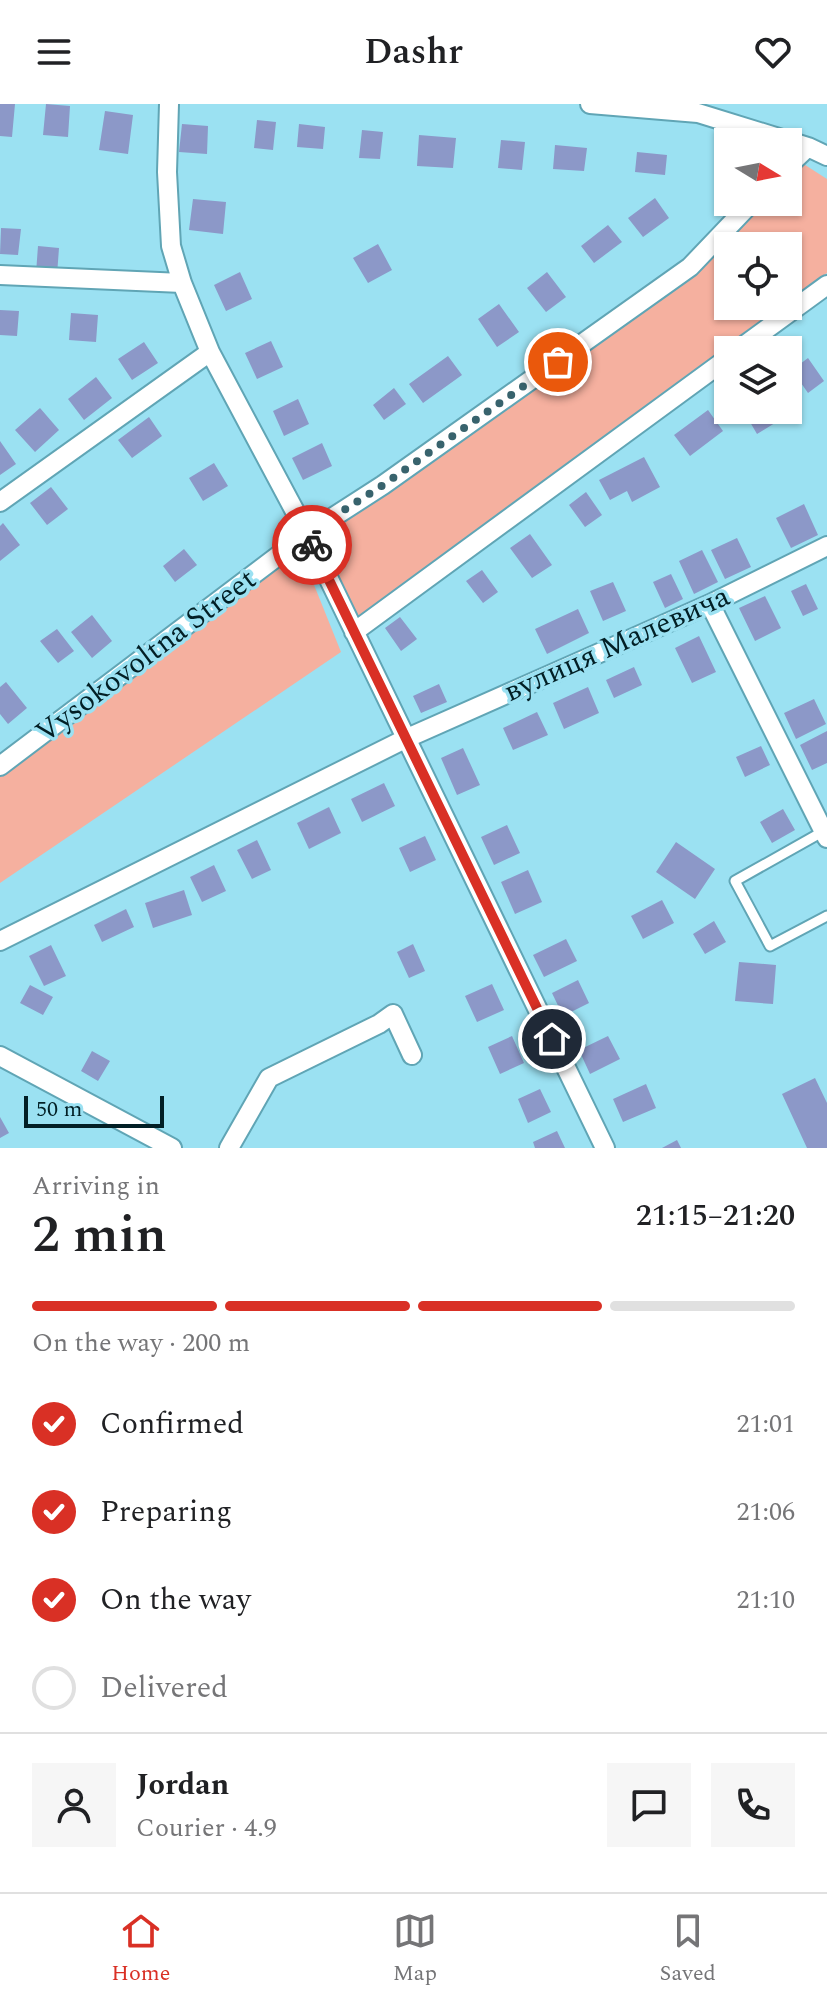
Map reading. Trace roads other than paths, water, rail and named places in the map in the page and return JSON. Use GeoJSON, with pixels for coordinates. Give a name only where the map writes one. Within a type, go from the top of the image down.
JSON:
{"type":"FeatureCollection","features":[{"type":"Feature","properties":{"kind":"street"},"geometry":{"type":"LineString","coordinates":[[169,104],[167,172],[171,246],[182,283],[210,352],[307,534],[605,1148]]}},
{"type":"Feature","properties":{"kind":"street"},"geometry":{"type":"LineString","coordinates":[[590,104],[698,109],[827,156]]}},
{"type":"Feature","properties":{"kind":"street"},"geometry":{"type":"LineString","coordinates":[[802,153],[808,147]]}},
{"type":"Feature","properties":{"kind":"street","name":"Vysokovoltna Street"},"geometry":{"type":"LineString","coordinates":[[0,766],[307,534],[383,485],[690,267],[739,216]]}},
{"type":"Feature","properties":{"kind":"street"},"geometry":{"type":"LineString","coordinates":[[0,275],[182,283]]}},
{"type":"Feature","properties":{"kind":"street"},"geometry":{"type":"LineString","coordinates":[[757,336],[827,285]]}},
{"type":"Feature","properties":{"kind":"street"},"geometry":{"type":"LineString","coordinates":[[0,502],[210,352]]}},
{"type":"Feature","properties":{"kind":"street"},"geometry":{"type":"LineString","coordinates":[[354,632],[714,368]]}},
{"type":"Feature","properties":{"kind":"street","name":"вулиця Малевича"},"geometry":{"type":"LineString","coordinates":[[405,739],[710,604],[827,546]]}},
{"type":"Feature","properties":{"kind":"street"},"geometry":{"type":"LineString","coordinates":[[710,604],[826,833]]}},
{"type":"Feature","properties":{"kind":"street"},"geometry":{"type":"LineString","coordinates":[[0,941],[405,739]]}},
{"type":"Feature","properties":{"kind":"street"},"geometry":{"type":"LineString","coordinates":[[229,1148],[269,1078],[379,1024],[393,1014],[412,1055]]}},
{"type":"Feature","properties":{"kind":"street"},"geometry":{"type":"LineString","coordinates":[[0,1056],[172,1148]]}},
{"type":"Feature","properties":{"kind":"lane"},"geometry":{"type":"LineString","coordinates":[[826,833],[735,881],[770,946],[827,916]]}}]}
